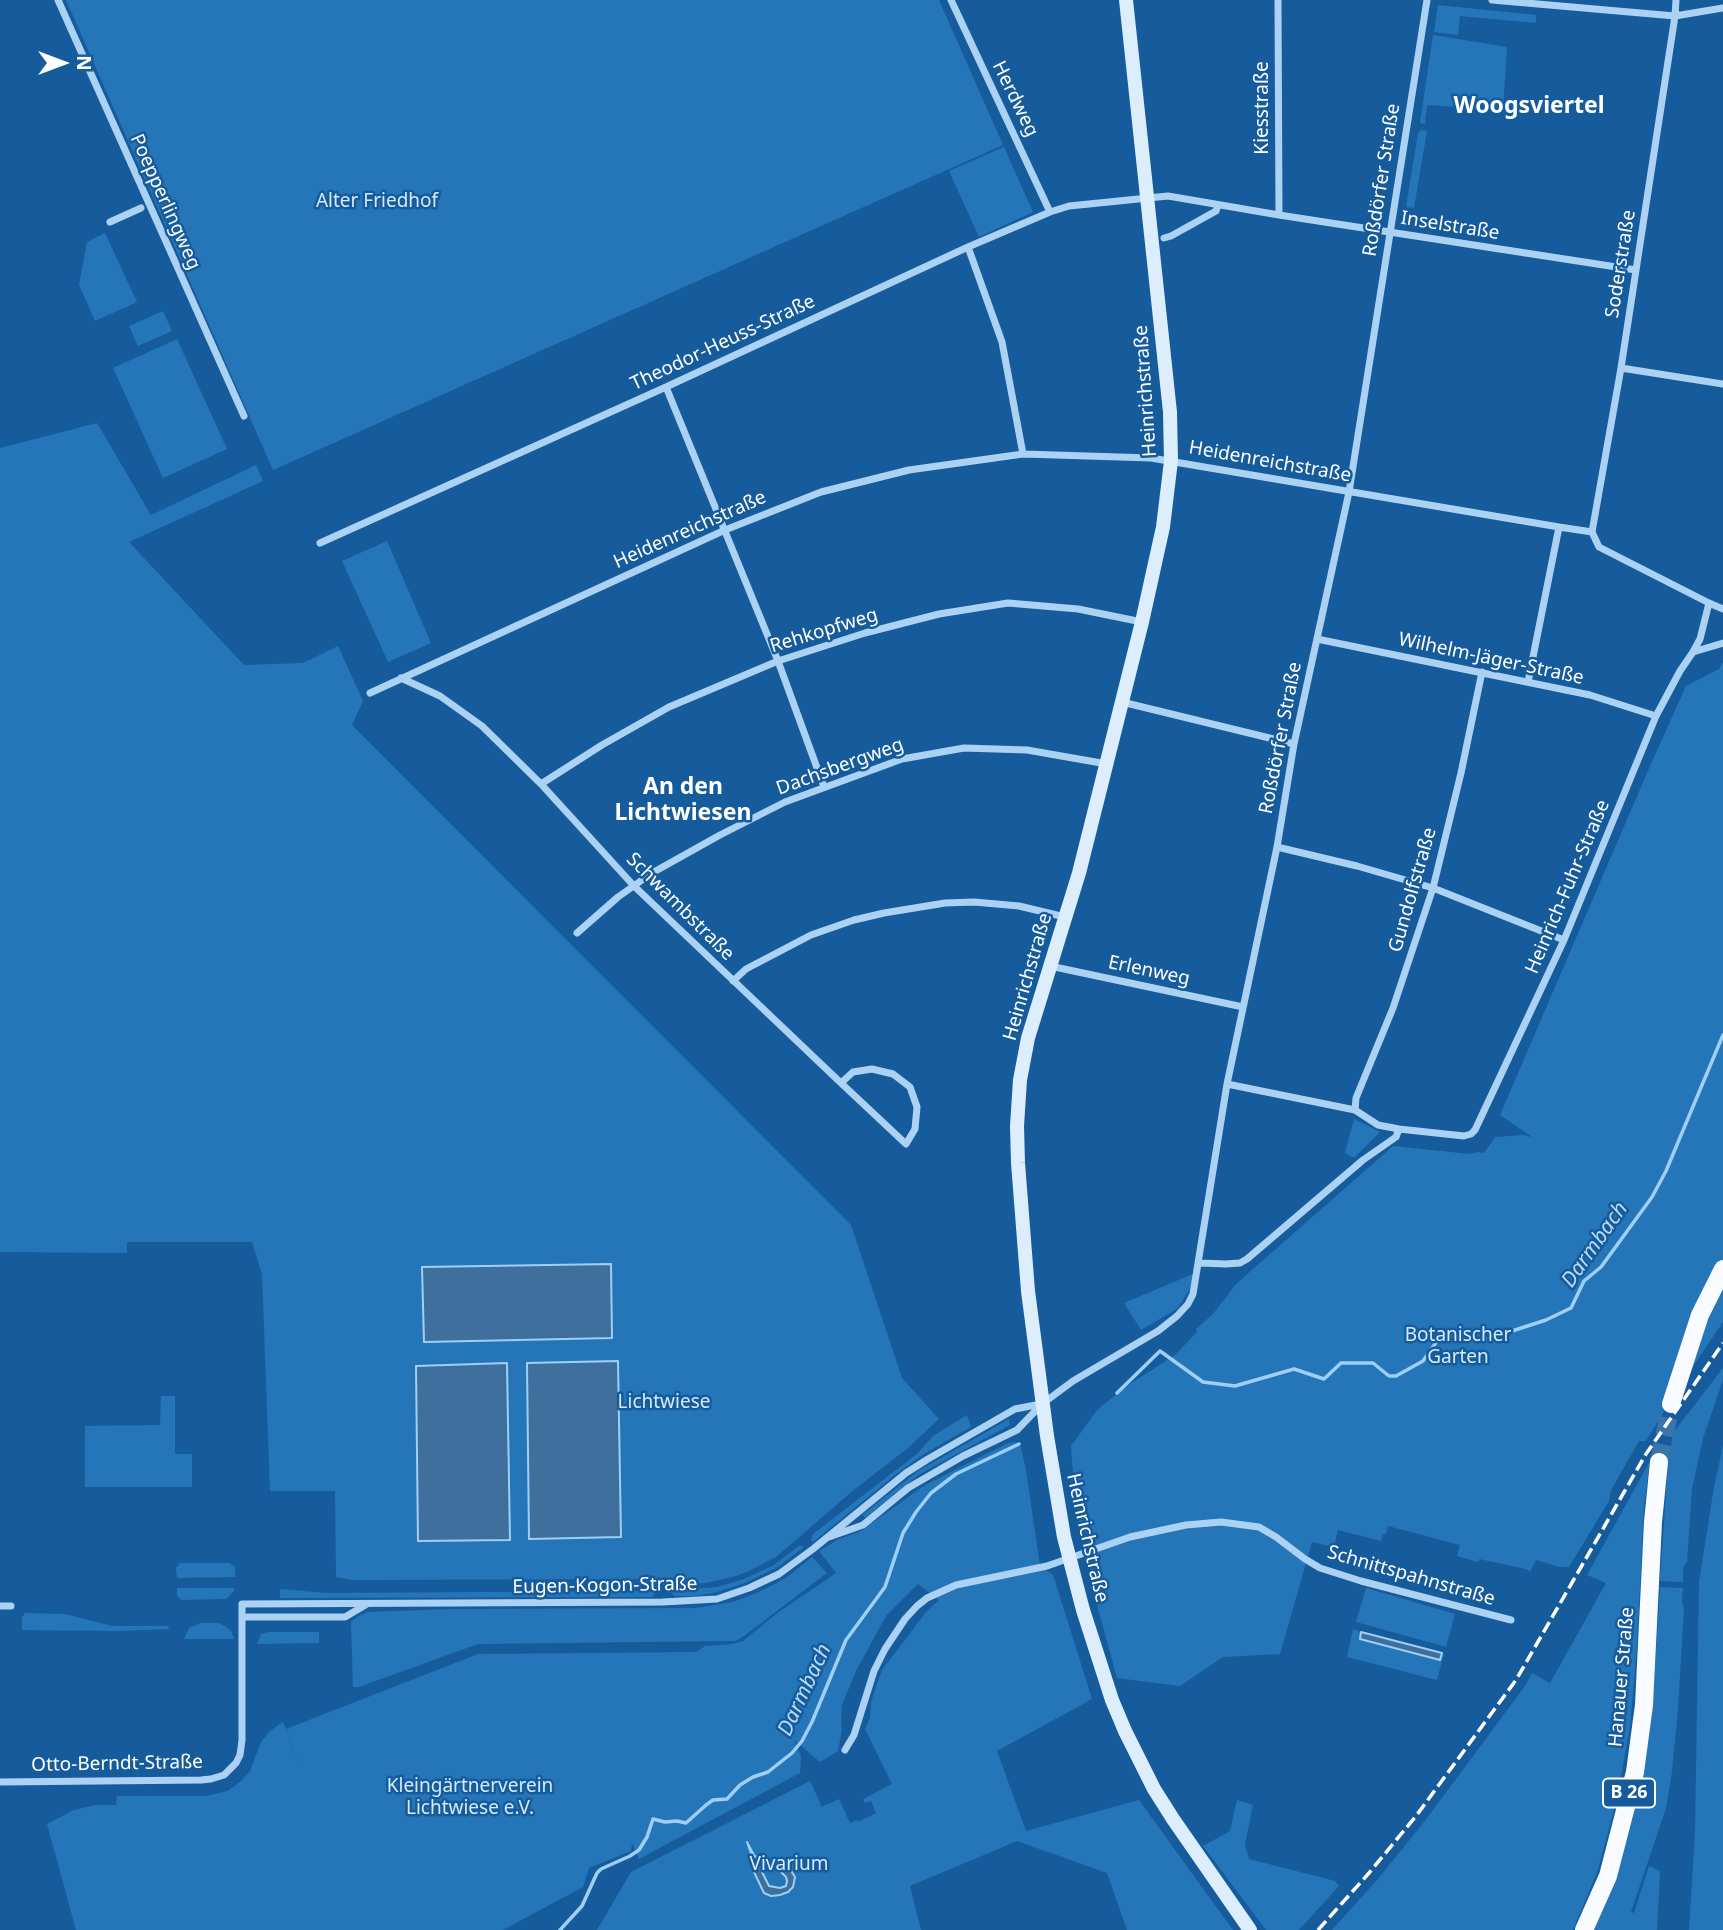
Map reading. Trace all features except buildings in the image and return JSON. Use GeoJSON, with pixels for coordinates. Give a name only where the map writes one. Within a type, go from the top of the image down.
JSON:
{"type":"FeatureCollection","features":[{"type":"Feature","properties":{"kind":"main road","name":"Heinrichstraße"},"geometry":{"type":"LineString","coordinates":[[1126,0],[1170,412],[1171,461],[1163,527],[1107,764],[1079,873],[1028,1038],[1020,1080],[1018,1163],[1027,1279],[1055,1492],[1068,1560],[1102,1674],[1125,1731],[1154,1789],[1250,1930]]}},
{"type":"Feature","properties":{"kind":"main road"},"geometry":{"type":"LineString","coordinates":[[1671,1404],[1698,1322],[1723,1269]]}},
{"type":"Feature","properties":{"kind":"main road","name":"Hanauer Straße"},"geometry":{"type":"LineString","coordinates":[[1584,1930],[1608,1876],[1635,1772],[1644,1705],[1659,1462]]}},
{"type":"Feature","properties":{"kind":"street","name":"Poepperlingweg"},"geometry":{"type":"LineString","coordinates":[[58,0],[244,416]]}},
{"type":"Feature","properties":{"kind":"street","name":"Herdweg"},"geometry":{"type":"LineString","coordinates":[[951,0],[1051,212]]}},
{"type":"Feature","properties":{"kind":"street","name":"Kiesstraße"},"geometry":{"type":"LineString","coordinates":[[1278,0],[1279,215]]}},
{"type":"Feature","properties":{"kind":"street","name":"Roßdörfer Straße"},"geometry":{"type":"LineString","coordinates":[[1042,1404],[1073,1381],[1158,1331],[1177,1316],[1194,1294],[1227,1084],[1277,847],[1294,744],[1349,492],[1427,0]]}},
{"type":"Feature","properties":{"kind":"street"},"geometry":{"type":"LineString","coordinates":[[1492,0],[1675,16],[1723,8]]}},
{"type":"Feature","properties":{"kind":"street","name":"Soderstraße"},"geometry":{"type":"LineString","coordinates":[[1592,532],[1621,368],[1676,0]]}},
{"type":"Feature","properties":{"kind":"street","name":"Inselstraße"},"geometry":{"type":"LineString","coordinates":[[1148,198],[1168,196],[1636,271]]}},
{"type":"Feature","properties":{"kind":"street","name":"Theodor-Heuss-Straße"},"geometry":{"type":"LineString","coordinates":[[320,543],[968,247],[1051,212],[1069,206],[1148,198]]}},
{"type":"Feature","properties":{"kind":"street"},"geometry":{"type":"LineString","coordinates":[[1164,238],[1216,211],[1219,205]]}},
{"type":"Feature","properties":{"kind":"street"},"geometry":{"type":"LineString","coordinates":[[110,222],[141,208]]}},
{"type":"Feature","properties":{"kind":"street"},"geometry":{"type":"LineString","coordinates":[[968,247],[1002,342],[1023,454]]}},
{"type":"Feature","properties":{"kind":"street"},"geometry":{"type":"LineString","coordinates":[[1621,368],[1723,384]]}},
{"type":"Feature","properties":{"kind":"street"},"geometry":{"type":"LineString","coordinates":[[666,387],[778,661],[824,787]]}},
{"type":"Feature","properties":{"kind":"street","name":"Heidenreichstraße"},"geometry":{"type":"LineString","coordinates":[[370,693],[725,530],[821,492],[909,470],[1023,454],[1125,456],[1171,461],[1592,532]]}},
{"type":"Feature","properties":{"kind":"street"},"geometry":{"type":"LineString","coordinates":[[1528,682],[1559,527]]}},
{"type":"Feature","properties":{"kind":"street"},"geometry":{"type":"LineString","coordinates":[[1592,532],[1599,547],[1723,608]]}},
{"type":"Feature","properties":{"kind":"street","name":"Rehkopfweg"},"geometry":{"type":"LineString","coordinates":[[541,784],[669,707],[778,661],[865,633],[939,614],[1008,603],[1079,608],[1142,622]]}},
{"type":"Feature","properties":{"kind":"street","name":"Heinrich-Fuhr-Straße"},"geometry":{"type":"LineString","coordinates":[[1399,1129],[1464,1136],[1471,1135],[1479,1124],[1564,940],[1656,716],[1700,639],[1709,603]]}},
{"type":"Feature","properties":{"kind":"street","name":"Wilhelm-Jäger-Straße"},"geometry":{"type":"LineString","coordinates":[[1317,639],[1590,695],[1656,716]]}},
{"type":"Feature","properties":{"kind":"street"},"geometry":{"type":"LineString","coordinates":[[1693,652],[1723,643]]}},
{"type":"Feature","properties":{"kind":"street","name":"Gundolfstraße"},"geometry":{"type":"LineString","coordinates":[[1355,1110],[1356,1098],[1393,1007],[1433,888],[1482,672]]}},
{"type":"Feature","properties":{"kind":"street","name":"Schwambstraße"},"geometry":{"type":"LineString","coordinates":[[401,678],[440,695],[482,726],[541,784],[634,886],[733,981],[846,1088],[906,1144],[915,1129],[917,1107],[910,1087],[893,1074],[872,1069],[853,1072],[841,1083]]}},
{"type":"Feature","properties":{"kind":"street"},"geometry":{"type":"LineString","coordinates":[[1122,702],[1294,744]]}},
{"type":"Feature","properties":{"kind":"street","name":"Dachsbergweg"},"geometry":{"type":"LineString","coordinates":[[577,933],[652,873],[731,829],[824,787],[902,759],[964,748],[1027,750],[1107,764]]}},
{"type":"Feature","properties":{"kind":"street"},"geometry":{"type":"LineString","coordinates":[[1277,847],[1433,888],[1564,940]]}},
{"type":"Feature","properties":{"kind":"street"},"geometry":{"type":"LineString","coordinates":[[733,981],[746,970],[811,935],[854,920],[914,907],[996,902],[1065,917]]}},
{"type":"Feature","properties":{"kind":"street","name":"Erlenweg"},"geometry":{"type":"LineString","coordinates":[[1049,966],[1243,1007]]}},
{"type":"Feature","properties":{"kind":"street"},"geometry":{"type":"LineString","coordinates":[[1199,1263],[1240,1263],[1247,1259],[1363,1160],[1396,1136],[1399,1129],[1378,1125],[1355,1110],[1227,1084]]}},
{"type":"Feature","properties":{"kind":"street","name":"Eugen-Kogon-Straße"},"geometry":{"type":"LineString","coordinates":[[826,1538],[863,1525],[908,1489],[963,1456],[1017,1430],[1042,1404]]}},
{"type":"Feature","properties":{"kind":"street","name":"Eugen-Kogon-Straße"},"geometry":{"type":"LineString","coordinates":[[242,1604],[689,1602],[717,1599],[779,1574],[870,1500],[928,1459],[1015,1409],[1042,1404]]}},
{"type":"Feature","properties":{"kind":"street","name":"Schnittspahnstraße"},"geometry":{"type":"LineString","coordinates":[[845,1750],[854,1735],[874,1671],[885,1649],[917,1606],[939,1591],[1047,1566],[1130,1536],[1186,1524],[1221,1522],[1259,1527],[1320,1568],[1511,1620]]}},
{"type":"Feature","properties":{"kind":"street","name":"Otto-Berndt-Straße"},"geometry":{"type":"LineString","coordinates":[[0,1782],[201,1780],[224,1775],[236,1763],[243,1740],[242,1604]]}},
{"type":"Feature","properties":{"kind":"street","name":"Eugen-Kogon-Straße"},"geometry":{"type":"LineString","coordinates":[[242,1617],[345,1617],[368,1604]]}},
{"type":"Feature","properties":{"kind":"street"},"geometry":{"type":"LineString","coordinates":[[0,1606],[12,1606]]}},
{"type":"Feature","properties":{"kind":"green space","name":"Alter Friedhof"},"geometry":{"type":"Polygon","coordinates":[[[66,0],[939,0],[1003,145],[273,470],[66,0]]]}},
{"type":"Feature","properties":{"kind":"green space"},"geometry":{"type":"Polygon","coordinates":[[[1438,5],[1536,15],[1536,23],[1460,16],[1458,35],[1434,32],[1438,5]]]}},
{"type":"Feature","properties":{"kind":"green space"},"geometry":{"type":"Polygon","coordinates":[[[1433,35],[1507,47],[1503,110],[1427,105],[1425,124],[1420,123],[1433,35]]]}},
{"type":"Feature","properties":{"kind":"green space"},"geometry":{"type":"Polygon","coordinates":[[[1421,130],[1427,131],[1414,208],[1406,207],[1418,133],[1421,130]]]}},
{"type":"Feature","properties":{"kind":"green space"},"geometry":{"type":"Polygon","coordinates":[[[1004,147],[1033,212],[979,237],[949,171],[1004,147]]]}},
{"type":"Feature","properties":{"kind":"green space"},"geometry":{"type":"Polygon","coordinates":[[[105,233],[137,302],[95,321],[79,285],[87,242],[105,233]]]}},
{"type":"Feature","properties":{"kind":"green space"},"geometry":{"type":"Polygon","coordinates":[[[163,311],[172,331],[138,346],[129,326],[163,311]]]}},
{"type":"Feature","properties":{"kind":"green space"},"geometry":{"type":"Polygon","coordinates":[[[177,339],[227,449],[163,478],[113,368],[177,339]]]}},
{"type":"Feature","properties":{"kind":"green space","name":"Lichtwiese"},"geometry":{"type":"Polygon","coordinates":[[[97,423],[151,515],[256,465],[263,481],[129,542],[244,665],[303,663],[338,646],[363,701],[352,725],[851,1225],[902,1378],[939,1419],[908,1448],[855,1489],[776,1557],[733,1577],[685,1584],[659,1585],[639,1579],[352,1580],[336,1577],[335,1491],[270,1491],[262,1274],[252,1242],[127,1242],[127,1253],[0,1252],[0,448],[97,423]]]}},
{"type":"Feature","properties":{"kind":"green space"},"geometry":{"type":"Polygon","coordinates":[[[387,541],[431,643],[388,662],[342,561],[387,541]]]}},
{"type":"Feature","properties":{"kind":"green space","name":"Botanischer Garten"},"geometry":{"type":"Polygon","coordinates":[[[1723,662],[1723,1322],[1646,1441],[1639,1441],[1611,1490],[1609,1501],[1569,1567],[1536,1560],[1530,1572],[1479,1559],[1478,1562],[1457,1556],[1460,1545],[1388,1526],[1381,1541],[1338,1530],[1334,1547],[1312,1542],[1280,1654],[1223,1657],[1180,1686],[1117,1678],[1091,1583],[1087,1536],[1076,1517],[1071,1446],[1098,1409],[1127,1386],[1175,1355],[1197,1332],[1196,1329],[1213,1314],[1236,1284],[1393,1146],[1470,1154],[1484,1153],[1495,1137],[1532,1137],[1500,1115],[1686,686],[1719,669],[1723,662]]]}},
{"type":"Feature","properties":{"kind":"green space"},"geometry":{"type":"Polygon","coordinates":[[[1354,1119],[1380,1132],[1354,1158],[1345,1153],[1354,1119]]]}},
{"type":"Feature","properties":{"kind":"green space"},"geometry":{"type":"Polygon","coordinates":[[[1193,1274],[1192,1286],[1177,1309],[1141,1330],[1124,1303],[1193,1274]]]}},
{"type":"Feature","properties":{"kind":"green space"},"geometry":{"type":"Polygon","coordinates":[[[1723,1368],[1723,1380],[1703,1438],[1692,1489],[1683,1582],[1660,1581],[1668,1464],[1673,1433],[1723,1368]]]}},
{"type":"Feature","properties":{"kind":"green space"},"geometry":{"type":"Polygon","coordinates":[[[161,1396],[175,1396],[175,1454],[192,1454],[192,1487],[85,1487],[85,1426],[160,1425],[161,1396]]]}},
{"type":"Feature","properties":{"kind":"green space"},"geometry":{"type":"Polygon","coordinates":[[[967,1415],[971,1427],[924,1454],[813,1542],[811,1540],[813,1534],[918,1453],[933,1436],[967,1415]]]}},
{"type":"Feature","properties":{"kind":"green space"},"geometry":{"type":"Polygon","coordinates":[[[1009,1419],[1010,1425],[920,1474],[865,1518],[862,1515],[918,1471],[1009,1419]]]}},
{"type":"Feature","properties":{"kind":"green space"},"geometry":{"type":"Polygon","coordinates":[[[1016,1442],[1021,1447],[1026,1470],[1040,1566],[1053,1575],[1092,1699],[997,1751],[1026,1831],[1139,1800],[1233,1930],[1127,1930],[1107,1873],[1017,1841],[910,1886],[921,1930],[597,1930],[631,1872],[810,1781],[822,1807],[839,1799],[850,1823],[876,1813],[871,1801],[865,1803],[863,1799],[892,1784],[865,1729],[882,1670],[926,1612],[939,1600],[918,1584],[886,1616],[856,1671],[842,1705],[838,1751],[820,1762],[794,1740],[801,1756],[800,1773],[639,1859],[632,1843],[631,1851],[589,1868],[583,1887],[503,1930],[76,1930],[47,1824],[74,1810],[95,1805],[116,1805],[117,1796],[205,1796],[228,1791],[250,1771],[261,1742],[283,1722],[300,1768],[286,1729],[478,1654],[696,1652],[705,1646],[743,1641],[776,1614],[836,1573],[819,1551],[837,1540],[861,1531],[925,1485],[1008,1443],[1016,1442]]]}},
{"type":"Feature","properties":{"kind":"green space"},"geometry":{"type":"Polygon","coordinates":[[[1723,1446],[1723,1930],[1689,1930],[1695,1833],[1699,1582],[1723,1446]]]}},
{"type":"Feature","properties":{"kind":"green space"},"geometry":{"type":"Polygon","coordinates":[[[1650,1461],[1644,1506],[1630,1727],[1617,1798],[1598,1870],[1573,1930],[1332,1930],[1424,1822],[1532,1673],[1550,1683],[1606,1583],[1587,1575],[1650,1461]]]}},
{"type":"Feature","properties":{"kind":"green space"},"geometry":{"type":"Polygon","coordinates":[[[800,1545],[804,1547],[778,1567],[745,1583],[696,1596],[675,1596],[668,1591],[717,1587],[744,1579],[774,1565],[800,1545]]]}},
{"type":"Feature","properties":{"kind":"green space"},"geometry":{"type":"Polygon","coordinates":[[[812,1557],[827,1573],[735,1641],[478,1644],[353,1687],[351,1622],[369,1612],[695,1608],[733,1602],[759,1592],[786,1578],[812,1557]]]}},
{"type":"Feature","properties":{"kind":"green space"},"geometry":{"type":"Polygon","coordinates":[[[180,1563],[230,1563],[235,1567],[235,1577],[177,1578],[176,1568],[180,1563]]]}},
{"type":"Feature","properties":{"kind":"green space"},"geometry":{"type":"Polygon","coordinates":[[[1660,1587],[1683,1588],[1678,1708],[1666,1808],[1631,1912],[1634,1913],[1649,1866],[1660,1871],[1657,1930],[1594,1930],[1617,1868],[1653,1698],[1660,1587]]]}},
{"type":"Feature","properties":{"kind":"green space"},"geometry":{"type":"Polygon","coordinates":[[[177,1588],[234,1588],[234,1591],[226,1599],[181,1600],[177,1595],[177,1588]]]}},
{"type":"Feature","properties":{"kind":"green space"},"geometry":{"type":"Polygon","coordinates":[[[1366,1588],[1455,1614],[1446,1647],[1356,1622],[1366,1588]]]}},
{"type":"Feature","properties":{"kind":"green space"},"geometry":{"type":"Polygon","coordinates":[[[280,1589],[327,1593],[657,1591],[652,1597],[280,1598],[280,1589]]]}},
{"type":"Feature","properties":{"kind":"green space"},"geometry":{"type":"Polygon","coordinates":[[[24,1613],[65,1614],[112,1626],[168,1626],[169,1629],[22,1630],[24,1613]]]}},
{"type":"Feature","properties":{"kind":"green space"},"geometry":{"type":"Polygon","coordinates":[[[200,1623],[218,1623],[225,1626],[234,1639],[184,1639],[189,1628],[200,1623]]]}},
{"type":"Feature","properties":{"kind":"green space"},"geometry":{"type":"Polygon","coordinates":[[[1353,1629],[1361,1632],[1360,1639],[1439,1660],[1442,1653],[1444,1654],[1437,1680],[1347,1657],[1353,1629]]]}},
{"type":"Feature","properties":{"kind":"green space"},"geometry":{"type":"Polygon","coordinates":[[[319,1632],[319,1643],[257,1644],[261,1634],[319,1632]]]}},
{"type":"Feature","properties":{"kind":"green space"},"geometry":{"type":"Polygon","coordinates":[[[1237,1800],[1253,1805],[1245,1844],[1249,1859],[1335,1881],[1339,1886],[1299,1930],[1266,1930],[1203,1846],[1230,1831],[1237,1800]]]}},
{"type":"Feature","properties":{"kind":"shaded area"},"geometry":{"type":"Polygon","coordinates":[[[611,1264],[612,1338],[424,1342],[422,1267],[611,1264]]]}},
{"type":"Feature","properties":{"kind":"shaded area"},"geometry":{"type":"Polygon","coordinates":[[[618,1361],[621,1537],[529,1539],[527,1363],[618,1361]]]}},
{"type":"Feature","properties":{"kind":"shaded area"},"geometry":{"type":"Polygon","coordinates":[[[507,1363],[510,1540],[418,1541],[416,1366],[507,1363]]]}},
{"type":"Feature","properties":{"kind":"shaded area"},"geometry":{"type":"Polygon","coordinates":[[[1361,1632],[1442,1653],[1440,1660],[1360,1639],[1361,1632]]]}},
{"type":"Feature","properties":{"kind":"shaded area"},"geometry":{"type":"Polygon","coordinates":[[[747,1842],[755,1857],[757,1856],[769,1886],[786,1886],[786,1877],[772,1863],[783,1858],[795,1877],[793,1887],[788,1892],[771,1896],[764,1893],[754,1872],[754,1862],[747,1842]]]}},
{"type":"Feature","properties":{"kind":"waterway","name":"Darmbach"},"geometry":{"type":"LineString","coordinates":[[1117,1393],[1160,1351],[1203,1382],[1235,1386],[1294,1369],[1324,1379],[1341,1363],[1373,1363],[1389,1376],[1396,1376],[1423,1361],[1442,1334],[1481,1341],[1546,1320],[1571,1308],[1584,1281],[1601,1267],[1652,1197],[1666,1171],[1723,1035]]}},
{"type":"Feature","properties":{"kind":"waterway","name":"Darmbach"},"geometry":{"type":"LineString","coordinates":[[560,1930],[582,1906],[597,1873],[639,1850],[653,1819],[686,1823],[713,1800],[727,1799],[740,1785],[768,1772],[792,1753],[812,1722],[846,1640],[885,1587],[903,1533],[916,1512],[931,1493],[956,1474],[1019,1444]]}},
{"type":"Feature","properties":{"kind":"tunnel"},"geometry":{"type":"LineString","coordinates":[[1659,1462],[1671,1404]]}},
{"type":"Feature","properties":{"kind":"railway"},"geometry":{"type":"LineString","coordinates":[[1318,1930],[1416,1816],[1516,1680],[1646,1454],[1723,1343]]}},
{"type":"Feature","properties":{"kind":"district","name":"Woogsviertel"},"geometry":{"type":"Point","coordinates":[1529,106]}},
{"type":"Feature","properties":{"kind":"district","name":"An den Lichtwiesen"},"geometry":{"type":"Point","coordinates":[683,800]}},
{"type":"Feature","properties":{"kind":"park label","name":"Kleingärtnerverein Lichtwiese e.V."},"geometry":{"type":"Point","coordinates":[470,1798]}},
{"type":"Feature","properties":{"kind":"park label","name":"Vivarium"},"geometry":{"type":"Point","coordinates":[789,1865]}}]}
